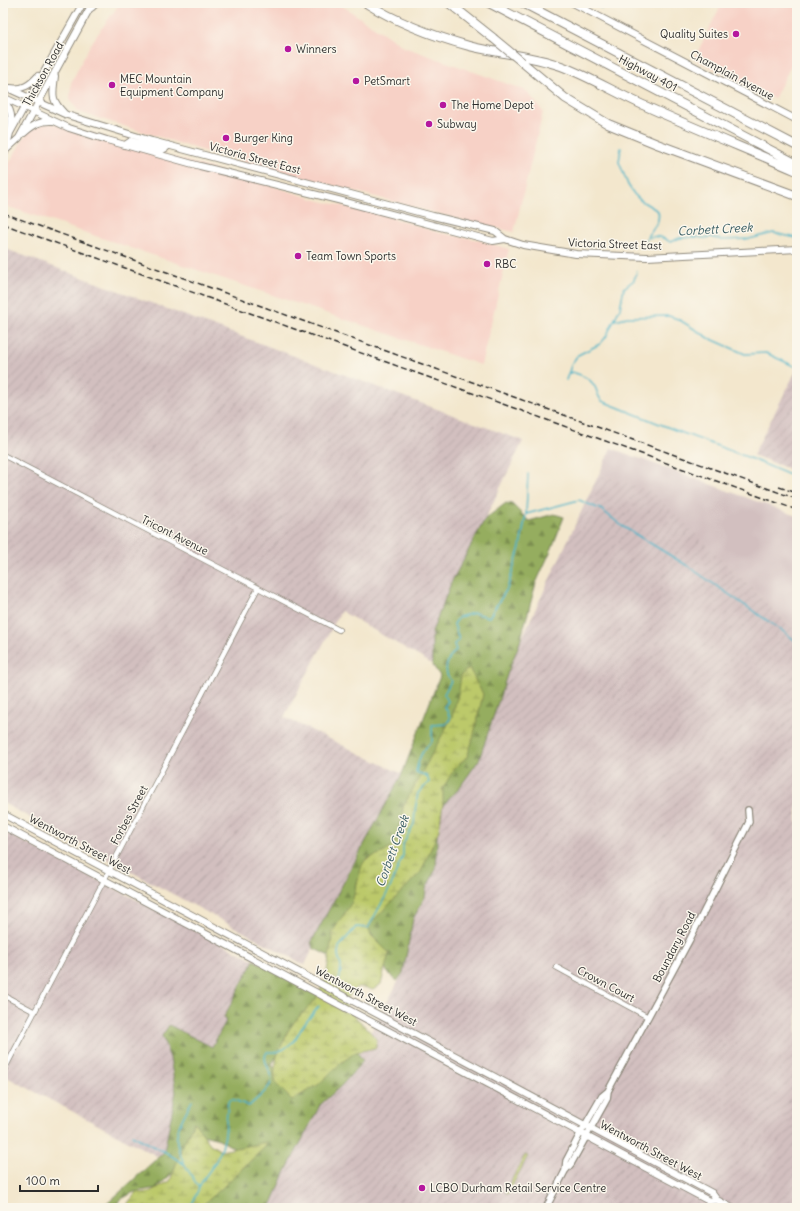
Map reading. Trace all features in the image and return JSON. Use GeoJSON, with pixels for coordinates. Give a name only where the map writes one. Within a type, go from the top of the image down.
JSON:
{"type":"FeatureCollection","features":[{"type":"Feature","properties":{"kind":"highway"},"geometry":{"type":"LineString","coordinates":[[366,3],[395,20],[428,33],[470,46],[536,58],[561,66],[642,104],[797,171]]}},
{"type":"Feature","properties":{"kind":"highway"},"geometry":{"type":"LineString","coordinates":[[449,3],[565,98],[608,124],[657,144],[797,196]]}},
{"type":"Feature","properties":{"kind":"highway","name":"Highway 401"},"geometry":{"type":"LineString","coordinates":[[489,3],[797,164]]}},
{"type":"Feature","properties":{"kind":"highway","name":"Highway 401"},"geometry":{"type":"LineString","coordinates":[[523,3],[797,146]]}},
{"type":"Feature","properties":{"kind":"highway"},"geometry":{"type":"LineString","coordinates":[[532,3],[624,55]]}},
{"type":"Feature","properties":{"kind":"main road","name":"Champlain Avenue"},"geometry":{"type":"LineString","coordinates":[[573,3],[797,120]]}},
{"type":"Feature","properties":{"kind":"main road","name":"Thickson Road"},"geometry":{"type":"LineString","coordinates":[[5,153],[10,133],[45,70],[91,4]]}},
{"type":"Feature","properties":{"kind":"main road","name":"Thickson Road"},"geometry":{"type":"LineString","coordinates":[[5,153],[19,138],[56,72],[91,4]]}},
{"type":"Feature","properties":{"kind":"main road"},"geometry":{"type":"LineString","coordinates":[[4,87],[17,89],[24,88],[45,70]]}},
{"type":"Feature","properties":{"kind":"main road"},"geometry":{"type":"LineString","coordinates":[[56,72],[53,99],[56,105],[67,115]]}},
{"type":"Feature","properties":{"kind":"main road","name":"Victoria Street East"},"geometry":{"type":"LineString","coordinates":[[4,87],[67,115],[168,146],[495,231],[505,239],[522,245],[576,254],[647,257],[797,249]]}},
{"type":"Feature","properties":{"kind":"main road","name":"Victoria Street East"},"geometry":{"type":"LineString","coordinates":[[3,97],[69,128],[125,145],[493,241],[505,239]]}},
{"type":"Feature","properties":{"kind":"main road"},"geometry":{"type":"LineString","coordinates":[[3,100],[11,112],[12,123],[10,133]]}},
{"type":"Feature","properties":{"kind":"main road"},"geometry":{"type":"LineString","coordinates":[[19,138],[32,126],[39,122],[57,122]]}},
{"type":"Feature","properties":{"kind":"main road"},"geometry":{"type":"LineString","coordinates":[[125,145],[131,141],[162,150],[168,146]]}},
{"type":"Feature","properties":{"kind":"main road","name":"Wentworth Street West"},"geometry":{"type":"LineString","coordinates":[[3,814],[712,1193],[717,1200],[732,1208]]}},
{"type":"Feature","properties":{"kind":"main road","name":"Wentworth Street West"},"geometry":{"type":"LineString","coordinates":[[3,826],[708,1201],[717,1200]]}},
{"type":"Feature","properties":{"kind":"street","name":"Tricont Avenue"},"geometry":{"type":"LineString","coordinates":[[3,455],[339,630]]}},
{"type":"Feature","properties":{"kind":"street","name":"Forbes Street"},"geometry":{"type":"LineString","coordinates":[[3,1072],[258,588]]}},
{"type":"Feature","properties":{"kind":"street","name":"Boundary Road"},"geometry":{"type":"LineString","coordinates":[[546,1208],[565,1171],[571,1164],[583,1135],[607,1099],[608,1091],[689,941],[749,822],[748,810]]}},
{"type":"Feature","properties":{"kind":"street","name":"Crown Court"},"geometry":{"type":"LineString","coordinates":[[556,967],[648,1017]]}},
{"type":"Feature","properties":{"kind":"street"},"geometry":{"type":"LineString","coordinates":[[3,995],[35,1012]]}},
{"type":"Feature","properties":{"kind":"shaded area"},"geometry":{"type":"Polygon","coordinates":[[[120,3],[338,3],[404,47],[527,91],[543,112],[514,232],[470,222],[207,152],[79,112],[70,100],[71,83],[90,45],[120,3]]]}},
{"type":"Feature","properties":{"kind":"shaded area"},"geometry":{"type":"Polygon","coordinates":[[[722,3],[797,3],[797,54],[774,99],[694,59],[722,3]]]}},
{"type":"Feature","properties":{"kind":"shaded area"},"geometry":{"type":"Polygon","coordinates":[[[53,123],[320,201],[378,213],[439,233],[474,239],[509,249],[481,365],[3,205],[3,174],[25,136],[29,131],[41,124],[53,123]]]}},
{"type":"Feature","properties":{"kind":"shaded area"},"geometry":{"type":"Polygon","coordinates":[[[3,248],[523,441],[485,519],[451,583],[432,632],[432,664],[341,611],[284,717],[402,774],[315,936],[313,948],[305,965],[3,803],[3,248]]]}},
{"type":"Feature","properties":{"kind":"shaded area"},"geometry":{"type":"Polygon","coordinates":[[[797,369],[797,472],[753,455],[797,369]]]}},
{"type":"Feature","properties":{"kind":"shaded area"},"geometry":{"type":"Polygon","coordinates":[[[611,448],[797,516],[797,630],[651,491],[599,474],[611,448]]]}},
{"type":"Feature","properties":{"kind":"shaded area"},"geometry":{"type":"Polygon","coordinates":[[[599,474],[651,490],[797,630],[797,1208],[270,1208],[285,1173],[320,1105],[342,1085],[363,1061],[359,1054],[403,973],[412,919],[425,897],[426,889],[436,869],[438,812],[457,791],[520,642],[599,474]]]}},
{"type":"Feature","properties":{"kind":"shaded area"},"geometry":{"type":"Polygon","coordinates":[[[3,831],[254,960],[224,1017],[227,1019],[212,1047],[201,1042],[162,1036],[170,1058],[176,1092],[164,1152],[159,1157],[3,1075],[3,831]]]}},
{"type":"Feature","properties":{"kind":"green space"},"geometry":{"type":"Polygon","coordinates":[[[506,503],[512,504],[529,521],[554,514],[564,517],[536,583],[520,642],[508,672],[479,760],[457,791],[438,812],[436,869],[426,889],[425,897],[413,919],[403,973],[397,981],[387,972],[374,938],[361,919],[329,956],[313,948],[311,943],[402,774],[440,676],[432,664],[432,632],[451,583],[485,519],[506,503]]]}},
{"type":"Feature","properties":{"kind":"green space"},"geometry":{"type":"Polygon","coordinates":[[[469,668],[483,694],[473,739],[467,757],[455,768],[443,788],[443,804],[439,830],[421,872],[368,926],[371,935],[389,953],[381,984],[373,990],[364,987],[357,987],[347,998],[346,1007],[377,1039],[376,1048],[356,1052],[341,1063],[318,1085],[292,1100],[276,1084],[274,1073],[277,1056],[288,1031],[295,1021],[316,999],[326,978],[333,931],[352,902],[362,865],[366,859],[385,852],[398,841],[402,824],[403,807],[452,717],[461,675],[469,668]]]}},
{"type":"Feature","properties":{"kind":"green space"},"geometry":{"type":"Polygon","coordinates":[[[254,960],[343,1007],[285,1044],[272,1064],[279,1078],[352,1044],[363,1061],[342,1085],[320,1105],[285,1173],[270,1208],[191,1208],[240,1152],[219,1139],[203,1135],[176,1170],[156,1188],[134,1192],[118,1201],[119,1208],[92,1208],[109,1202],[164,1152],[176,1092],[170,1058],[162,1036],[169,1025],[212,1047],[227,1019],[224,1017],[254,960]]]}},
{"type":"Feature","properties":{"kind":"green space"},"geometry":{"type":"Polygon","coordinates":[[[194,1122],[210,1144],[221,1151],[267,1142],[265,1147],[199,1208],[128,1208],[128,1203],[136,1193],[149,1192],[170,1181],[183,1145],[194,1122]]]}},
{"type":"Feature","properties":{"kind":"green space"},"geometry":{"type":"Polygon","coordinates":[[[525,1155],[528,1156],[508,1194],[505,1192],[525,1155]]]}},
{"type":"Feature","properties":{"kind":"waterway"},"geometry":{"type":"LineString","coordinates":[[601,8],[604,3]]}},
{"type":"Feature","properties":{"kind":"waterway"},"geometry":{"type":"LineString","coordinates":[[621,148],[619,162],[628,185],[640,200],[658,211],[659,215],[656,225],[647,237]]}},
{"type":"Feature","properties":{"kind":"waterway","name":"Corbett Creek"},"geometry":{"type":"LineString","coordinates":[[641,247],[643,242],[649,237],[662,238],[670,242],[680,238],[695,237],[711,237],[722,240],[749,239],[773,233],[797,238]]}},
{"type":"Feature","properties":{"kind":"waterway","name":"Corbett Creek"},"geometry":{"type":"LineString","coordinates":[[566,380],[572,363],[578,355],[600,344],[606,337],[620,308],[624,288],[634,280],[637,271]]}},
{"type":"Feature","properties":{"kind":"waterway"},"geometry":{"type":"LineString","coordinates":[[615,320],[627,317],[669,316],[678,319],[709,338],[745,354],[766,353],[794,366]]}},
{"type":"Feature","properties":{"kind":"waterway"},"geometry":{"type":"LineString","coordinates":[[568,374],[572,372],[589,380],[596,389],[602,401],[792,476],[797,475]]}},
{"type":"Feature","properties":{"kind":"waterway","name":"Corbett Creek"},"geometry":{"type":"LineString","coordinates":[[338,982],[341,966],[338,955],[339,947],[356,927],[368,928],[390,888],[403,855],[403,844],[414,824],[418,793],[429,782],[427,776],[416,772],[421,755],[432,741],[432,725],[446,724],[450,719],[448,712],[444,707],[448,701],[444,694],[451,681],[448,677],[446,669],[448,661],[456,650],[454,644],[459,640],[454,624],[459,617],[474,613],[489,617],[507,589],[520,547],[526,514],[528,474]]}},
{"type":"Feature","properties":{"kind":"waterway"},"geometry":{"type":"LineString","coordinates":[[526,514],[579,500],[602,510],[622,526],[686,565],[797,642]]}},
{"type":"Feature","properties":{"kind":"waterway","name":"Corbett Creek"},"geometry":{"type":"LineString","coordinates":[[184,1208],[192,1204],[202,1181],[215,1163],[222,1148],[225,1135],[228,1102],[232,1099],[249,1106],[264,1092],[271,1083],[272,1079],[265,1060],[267,1052],[277,1052],[284,1049],[294,1041],[303,1026],[319,1006]]}},
{"type":"Feature","properties":{"kind":"waterway"},"geometry":{"type":"LineString","coordinates":[[192,1101],[179,1126],[177,1142],[180,1154],[199,1188]]}},
{"type":"Feature","properties":{"kind":"waterway"},"geometry":{"type":"LineString","coordinates":[[132,1135],[167,1153],[184,1164]]}},
{"type":"Feature","properties":{"kind":"railway"},"geometry":{"type":"LineString","coordinates":[[3,213],[797,499]]}},
{"type":"Feature","properties":{"kind":"railway"},"geometry":{"type":"LineString","coordinates":[[3,224],[797,510]]}},
{"type":"Feature","properties":{"kind":"railway"},"geometry":{"type":"LineString","coordinates":[[779,487],[797,493]]}},
{"type":"Feature","properties":{"kind":"place","name":"Quality Suites"},"geometry":{"type":"Point","coordinates":[736,34]}},
{"type":"Feature","properties":{"kind":"place","name":"Winners"},"geometry":{"type":"Point","coordinates":[288,49]}},
{"type":"Feature","properties":{"kind":"place","name":"PetSmart"},"geometry":{"type":"Point","coordinates":[356,81]}},
{"type":"Feature","properties":{"kind":"place","name":"MEC Mountain Equipment Company"},"geometry":{"type":"Point","coordinates":[112,85]}},
{"type":"Feature","properties":{"kind":"place","name":"The Home Depot"},"geometry":{"type":"Point","coordinates":[443,105]}},
{"type":"Feature","properties":{"kind":"place","name":"Subway"},"geometry":{"type":"Point","coordinates":[429,124]}},
{"type":"Feature","properties":{"kind":"place","name":"Burger King"},"geometry":{"type":"Point","coordinates":[226,138]}},
{"type":"Feature","properties":{"kind":"place","name":"Team Town Sports"},"geometry":{"type":"Point","coordinates":[298,256]}},
{"type":"Feature","properties":{"kind":"place","name":"RBC"},"geometry":{"type":"Point","coordinates":[487,264]}},
{"type":"Feature","properties":{"kind":"place","name":"LCBO Durham Retail Service Centre"},"geometry":{"type":"Point","coordinates":[422,1188]}}]}
